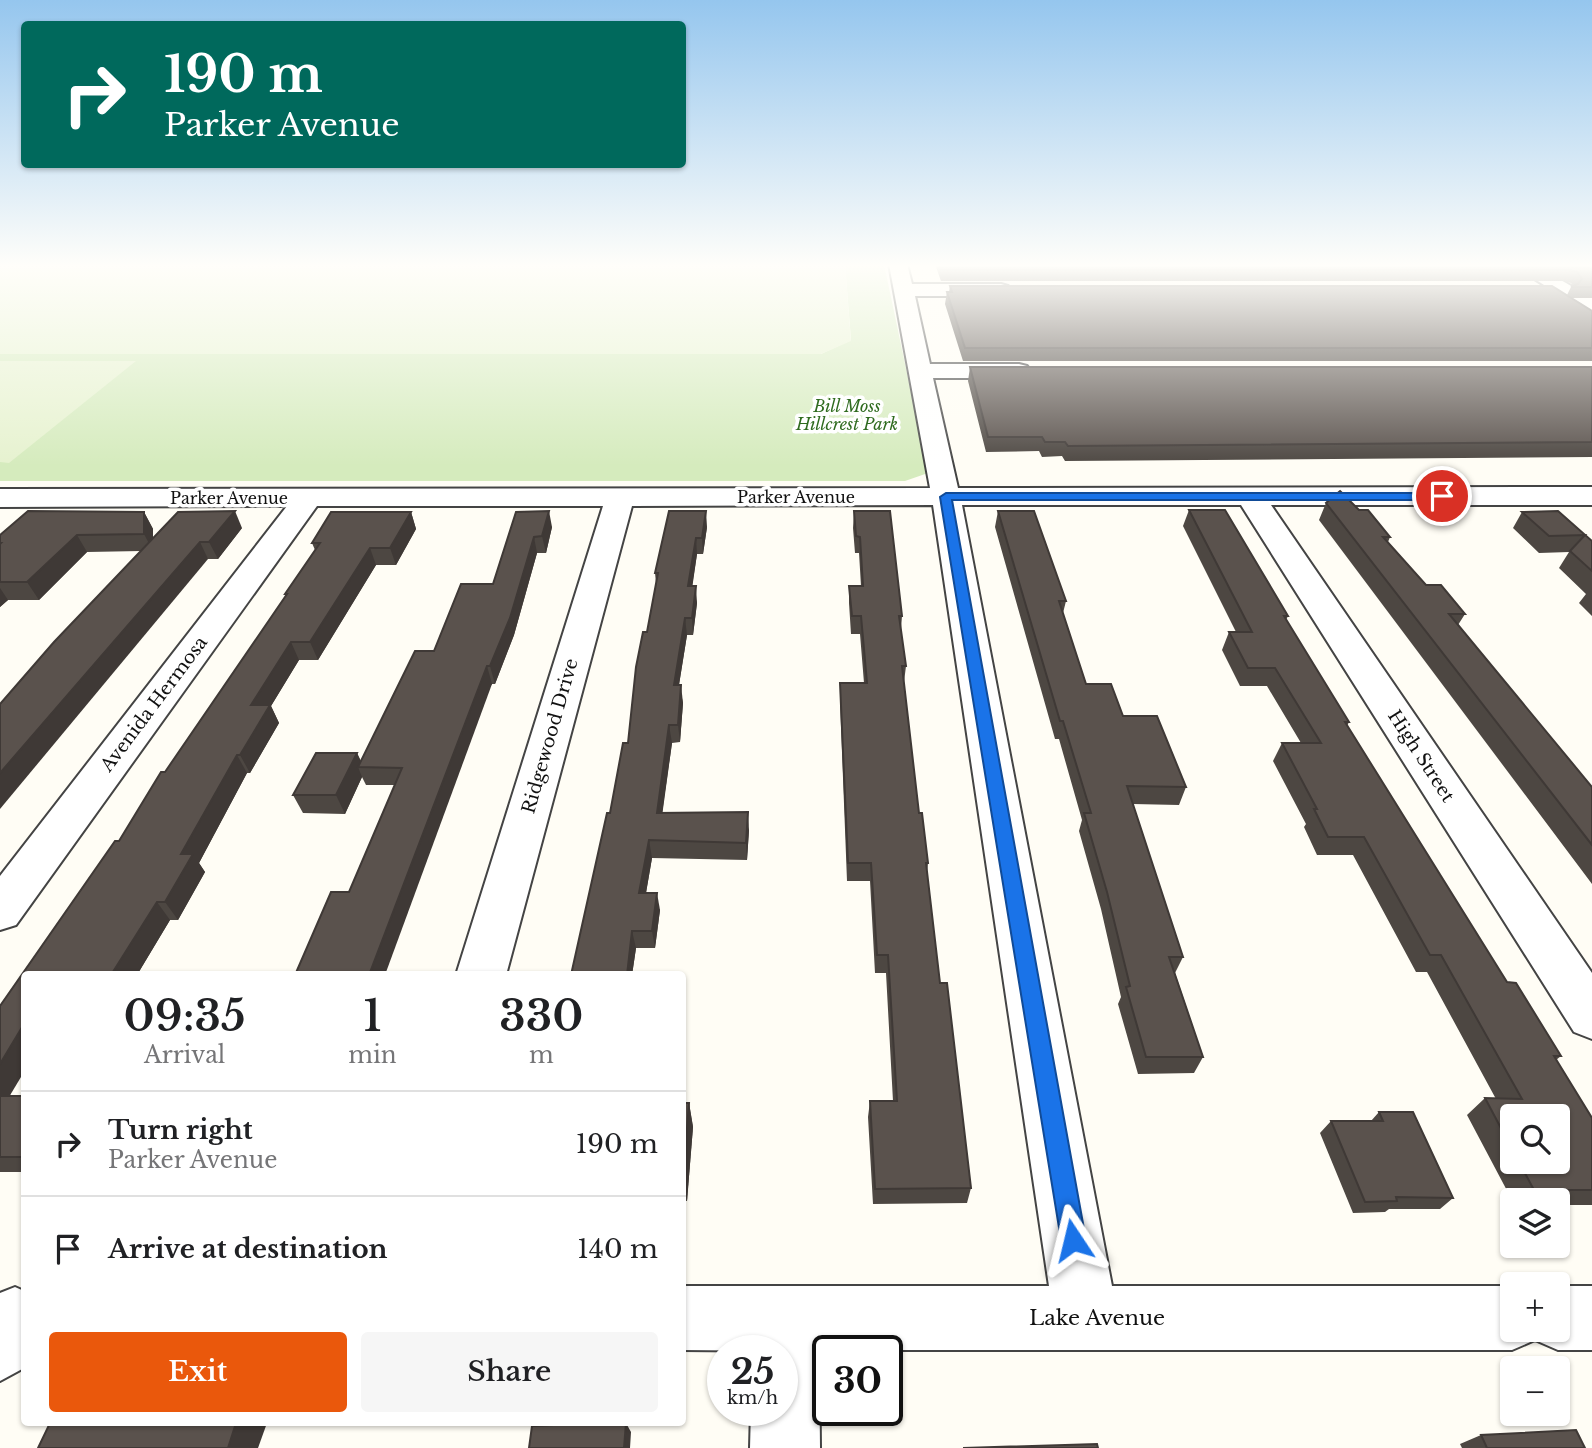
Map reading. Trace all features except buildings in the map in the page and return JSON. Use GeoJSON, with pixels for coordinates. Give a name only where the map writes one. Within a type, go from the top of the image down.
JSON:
{"type":"FeatureCollection","features":[{"type":"Feature","properties":{"kind":"street"},"geometry":{"type":"LineString","coordinates":[[912,332],[946,497],[1086,1318]]}},
{"type":"Feature","properties":{"kind":"street"},"geometry":{"type":"LineString","coordinates":[[920,372],[1039,371]]}},
{"type":"Feature","properties":{"kind":"street","name":"Ridgewood Drive"},"geometry":{"type":"LineString","coordinates":[[482,971],[620,496]]}},
{"type":"Feature","properties":{"kind":"street","name":"High Street"},"geometry":{"type":"LineString","coordinates":[[1250,496],[1592,1016]]}},
{"type":"Feature","properties":{"kind":"street"},"geometry":{"type":"LineString","coordinates":[[1578,496],[1592,521]]}},
{"type":"Feature","properties":{"kind":"street","name":"Parker Avenue"},"geometry":{"type":"LineString","coordinates":[[7,504],[309,497],[1578,496]]}},
{"type":"Feature","properties":{"kind":"street","name":"Avenida Hermosa"},"geometry":{"type":"LineString","coordinates":[[0,911],[309,497]]}},
{"type":"Feature","properties":{"kind":"street","name":"Lake Avenue"},"geometry":{"type":"LineString","coordinates":[[686,1318],[1500,1318]]}},
{"type":"Feature","properties":{"kind":"street"},"geometry":{"type":"LineString","coordinates":[[785,1448],[786,1318]]}},
{"type":"Feature","properties":{"kind":"street"},"geometry":{"type":"LineString","coordinates":[[1570,1318],[1592,1318]]}},
{"type":"Feature","properties":{"kind":"green space"},"geometry":{"type":"Polygon","coordinates":[[[0,332],[850,332],[851,341],[821,354],[0,354],[0,332]]]}},
{"type":"Feature","properties":{"kind":"green space","name":"Bill Moss Hillcrest Park"},"geometry":{"type":"Polygon","coordinates":[[[850,332],[898,332],[928,473],[905,481],[0,481],[0,354],[821,354],[851,340],[850,332]]]}},
{"type":"Feature","properties":{"kind":"green space"},"geometry":{"type":"Polygon","coordinates":[[[0,361],[136,361],[9,463],[0,462],[0,361]]]}},
{"type":"Feature","properties":{"kind":"route"},"geometry":{"type":"LineString","coordinates":[[1073,1240],[946,497],[1442,496]]}}]}
